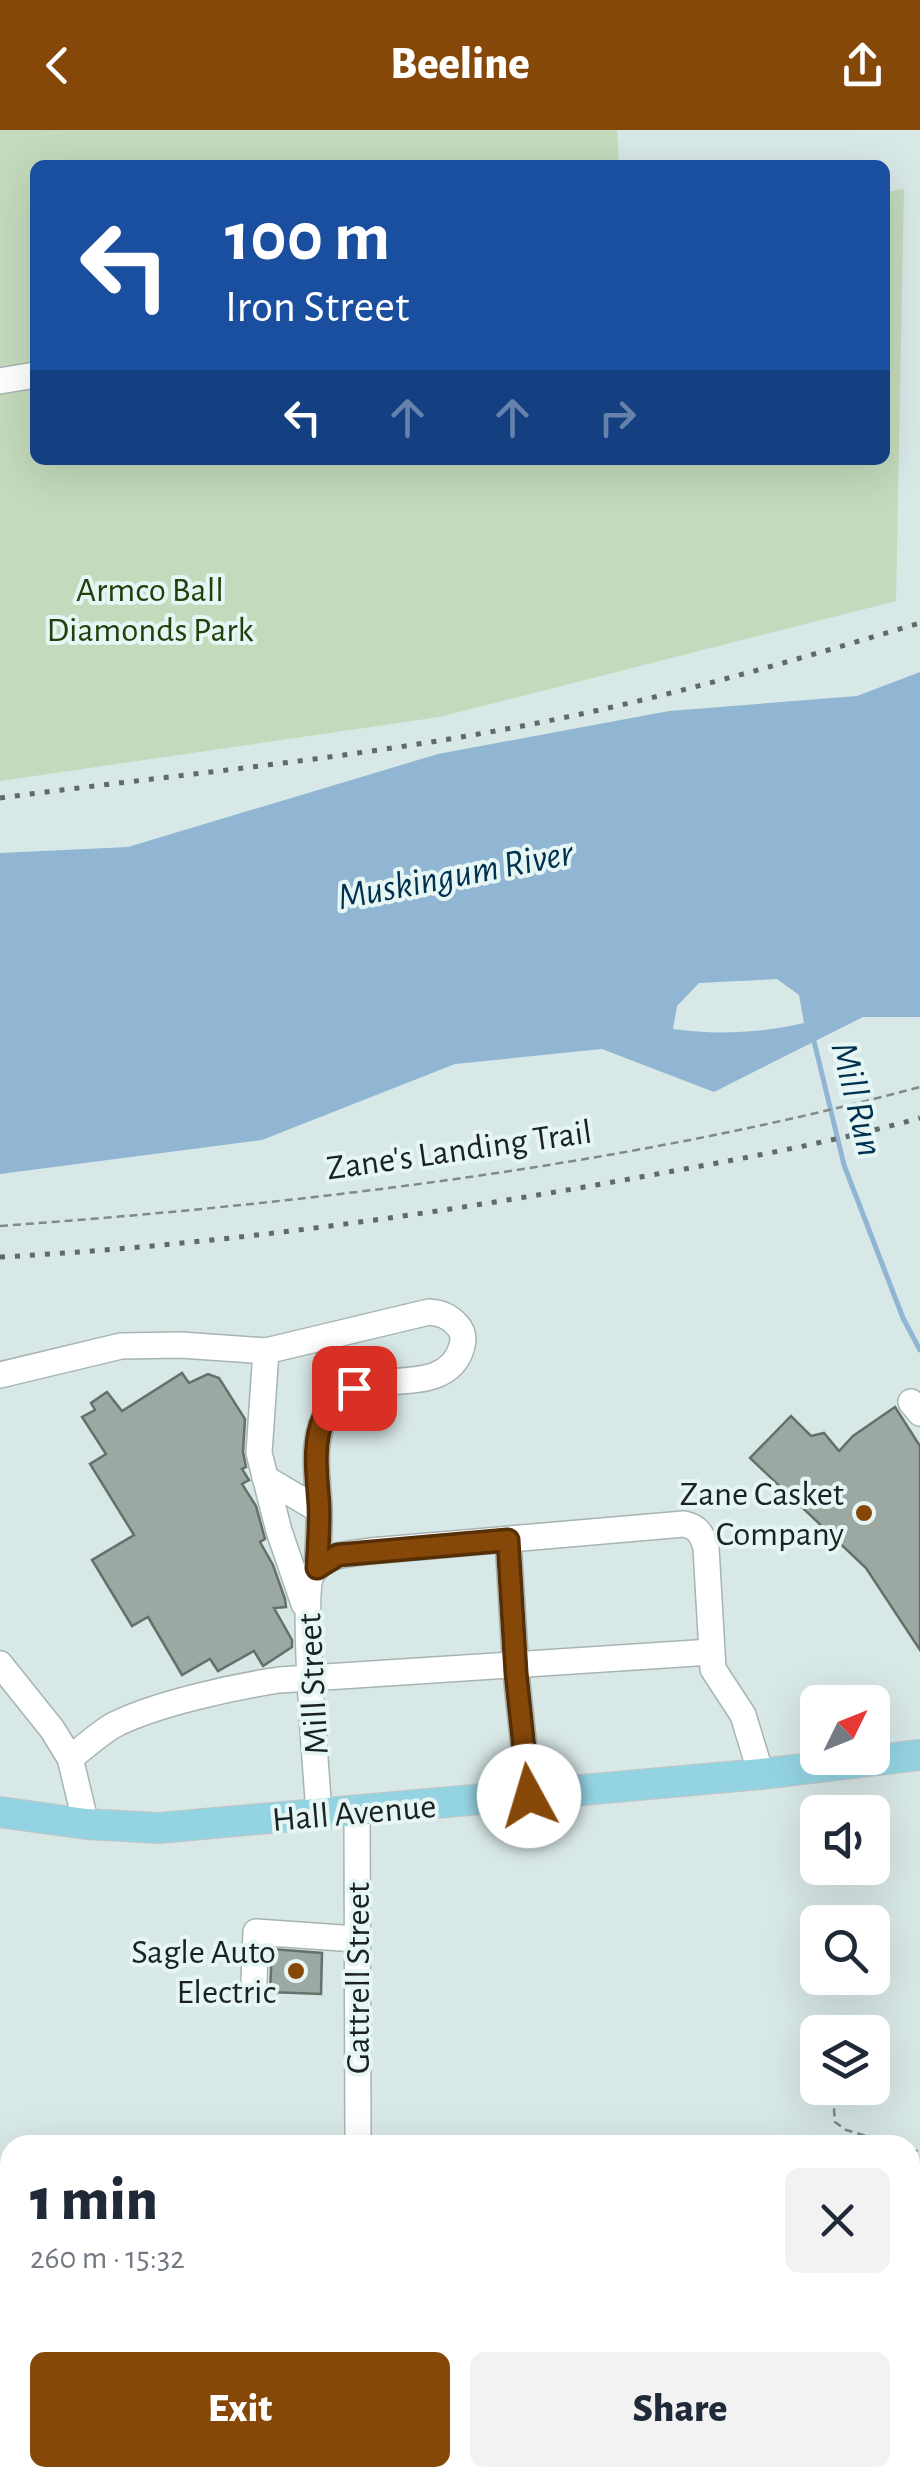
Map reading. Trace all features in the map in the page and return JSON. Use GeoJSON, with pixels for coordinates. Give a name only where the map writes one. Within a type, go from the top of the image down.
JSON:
{"type":"FeatureCollection","features":[{"type":"Feature","properties":{"kind":"main road","name":"Hall Avenue"},"geometry":{"type":"LineString","coordinates":[[0,1812],[86,1824],[159,1828],[917,1758]]}},
{"type":"Feature","properties":{"kind":"street"},"geometry":{"type":"LineString","coordinates":[[0,381],[30,375]]}},
{"type":"Feature","properties":{"kind":"street","name":"Mill Street"},"geometry":{"type":"LineString","coordinates":[[266,1351],[430,1312],[442,1314],[461,1330],[464,1340],[461,1351],[442,1372],[427,1379],[368,1384],[343,1394],[332,1402],[318,1430],[321,1564],[310,1579],[307,1613],[319,1814]]}},
{"type":"Feature","properties":{"kind":"street"},"geometry":{"type":"LineString","coordinates":[[0,1374],[121,1346],[181,1345],[266,1351],[258,1452],[282,1542],[307,1613]]}},
{"type":"Feature","properties":{"kind":"street"},"geometry":{"type":"LineString","coordinates":[[265,1478],[319,1510]]}},
{"type":"Feature","properties":{"kind":"street"},"geometry":{"type":"LineString","coordinates":[[321,1564],[354,1553],[684,1524],[698,1530],[706,1548],[710,1652],[719,1681],[743,1715],[760,1774]]}},
{"type":"Feature","properties":{"kind":"street"},"geometry":{"type":"LineString","coordinates":[[508,1540],[529,1796]]}},
{"type":"Feature","properties":{"kind":"street"},"geometry":{"type":"LineString","coordinates":[[70,1758],[114,1726],[193,1698],[247,1685],[710,1652]]}},
{"type":"Feature","properties":{"kind":"street"},"geometry":{"type":"LineString","coordinates":[[0,1664],[70,1758],[86,1824]]}},
{"type":"Feature","properties":{"kind":"street","name":"Gattrell Street"},"geometry":{"type":"LineString","coordinates":[[357,1811],[358,2135]]}},
{"type":"Feature","properties":{"kind":"street"},"geometry":{"type":"LineString","coordinates":[[254,1980],[256,1932],[356,1939]]}},
{"type":"Feature","properties":{"kind":"path","name":"Zane's Landing Trail"},"geometry":{"type":"LineString","coordinates":[[0,1226],[383,1187],[568,1160],[820,1113],[920,1087]]}},
{"type":"Feature","properties":{"kind":"path"},"geometry":{"type":"LineString","coordinates":[[837,2105],[835,2122],[864,2135]]}},
{"type":"Feature","properties":{"kind":"green space","name":"Armco Ball Diamonds Park"},"geometry":{"type":"Polygon","coordinates":[[[0,130],[617,130],[619,160],[30,160],[30,465],[890,465],[890,191],[904,189],[896,601],[439,717],[0,781],[0,130]]]}},
{"type":"Feature","properties":{"kind":"water","name":"Muskingum River"},"geometry":{"type":"Polygon","coordinates":[[[920,672],[920,1017],[863,1017],[714,1092],[602,1049],[455,1064],[262,1140],[0,1174],[0,853],[128,847],[438,754],[669,711],[857,696],[920,672]],[[777,979],[699,983],[677,1006],[673,1029],[738,1032],[804,1023],[799,995],[777,979]]]}},
{"type":"Feature","properties":{"kind":"building"},"geometry":{"type":"Polygon","coordinates":[[[182,1373],[189,1383],[208,1374],[219,1378],[245,1419],[246,1467],[242,1469],[249,1480],[242,1484],[256,1506],[265,1539],[260,1542],[285,1599],[286,1607],[274,1608],[292,1640],[292,1647],[263,1666],[254,1651],[218,1671],[210,1659],[182,1675],[148,1617],[132,1626],[92,1560],[134,1535],[90,1464],[106,1454],[82,1417],[95,1410],[91,1403],[107,1392],[122,1411],[182,1373]]]}},
{"type":"Feature","properties":{"kind":"building","name":"Zane Casket Company"},"geometry":{"type":"Polygon","coordinates":[[[895,1407],[920,1446],[920,1650],[866,1568],[750,1458],[791,1416],[811,1436],[824,1433],[839,1451],[853,1436],[895,1407]]]}},
{"type":"Feature","properties":{"kind":"building","name":"Sagle Auto Electric"},"geometry":{"type":"Polygon","coordinates":[[[272,1949],[322,1953],[321,1994],[270,1992],[272,1949]]]}},
{"type":"Feature","properties":{"kind":"waterway","name":"Mill Run"},"geometry":{"type":"LineString","coordinates":[[813,1037],[844,1165],[903,1318],[920,1350]]}},
{"type":"Feature","properties":{"kind":"railway"},"geometry":{"type":"LineString","coordinates":[[0,798],[352,754],[492,732],[697,686],[920,623]]}},
{"type":"Feature","properties":{"kind":"railway"},"geometry":{"type":"LineString","coordinates":[[0,1257],[235,1238],[469,1206],[772,1152],[920,1118]]}},
{"type":"Feature","properties":{"kind":"place","name":"Zane Casket Company"},"geometry":{"type":"Point","coordinates":[864,1513]}},
{"type":"Feature","properties":{"kind":"place","name":"Sagle Auto Electric"},"geometry":{"type":"Point","coordinates":[296,1971]}},
{"type":"Feature","properties":{"kind":"route"},"geometry":{"type":"LineString","coordinates":[[354,1388],[332,1402],[318,1430],[317,1568],[338,1555],[508,1540],[529,1796]]}}]}
